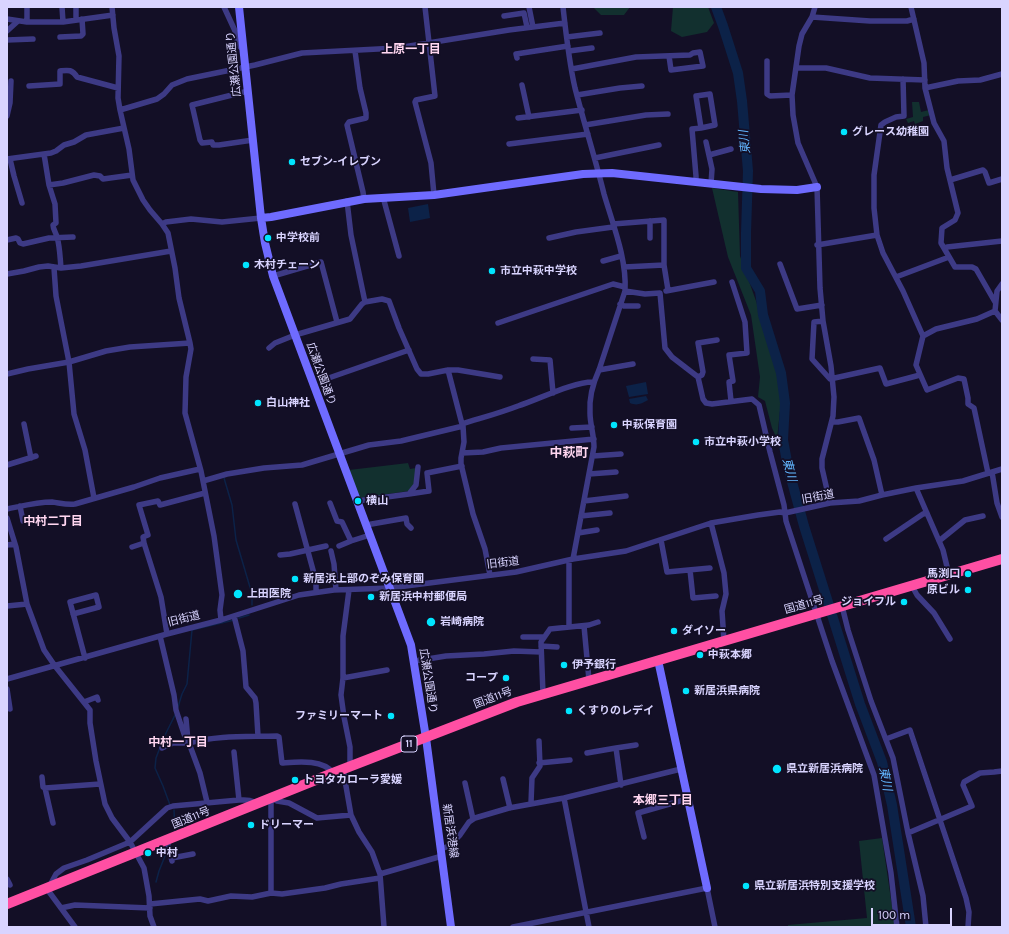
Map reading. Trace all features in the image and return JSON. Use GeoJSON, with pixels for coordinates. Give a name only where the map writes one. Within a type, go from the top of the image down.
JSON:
{"type":"FeatureCollection","features":[{"type":"Feature","properties":{"kind":"highway","name":"国道11号"},"geometry":{"type":"LineString","coordinates":[[7,904],[137,853],[168,846],[271,798],[426,738],[493,710],[589,680],[1002,560]]}},
{"type":"Feature","properties":{"kind":"street"},"geometry":{"type":"LineString","coordinates":[[27,7],[27,22]]}},
{"type":"Feature","properties":{"kind":"street"},"geometry":{"type":"LineString","coordinates":[[62,7],[63,22]]}},
{"type":"Feature","properties":{"kind":"street"},"geometry":{"type":"LineString","coordinates":[[60,37],[81,36],[83,34],[76,7]]}},
{"type":"Feature","properties":{"kind":"street"},"geometry":{"type":"LineString","coordinates":[[112,7],[119,56],[118,88],[120,110],[129,149],[133,180],[150,210],[168,233],[179,298],[191,348],[186,377],[185,413],[203,481],[214,536],[222,595],[220,610],[221,620]]}},
{"type":"Feature","properties":{"kind":"street"},"geometry":{"type":"LineString","coordinates":[[224,7],[236,33],[238,45],[243,49]]}},
{"type":"Feature","properties":{"kind":"street","name":"広瀬公園通り"},"geometry":{"type":"LineString","coordinates":[[239,7],[261,218],[273,276],[412,645],[426,738]]}},
{"type":"Feature","properties":{"kind":"street"},"geometry":{"type":"LineString","coordinates":[[425,7],[435,96],[416,100],[415,102],[431,163],[434,195]]}},
{"type":"Feature","properties":{"kind":"street"},"geometry":{"type":"LineString","coordinates":[[529,7],[530,27]]}},
{"type":"Feature","properties":{"kind":"street"},"geometry":{"type":"LineString","coordinates":[[563,7],[566,37],[577,95],[624,267],[625,289],[594,382],[590,413],[594,439],[578,533],[571,560],[569,628]]}},
{"type":"Feature","properties":{"kind":"street"},"geometry":{"type":"LineString","coordinates":[[815,7],[812,17],[802,34],[792,95],[793,115],[798,143],[817,187],[817,245],[823,321],[834,397],[832,422],[822,458],[822,468],[830,503]]}},
{"type":"Feature","properties":{"kind":"street"},"geometry":{"type":"LineString","coordinates":[[911,7],[924,63],[925,88],[934,123],[944,141],[947,168],[958,212],[955,220],[942,228],[941,242],[955,267],[972,267],[976,269],[995,302]]}},
{"type":"Feature","properties":{"kind":"street"},"geometry":{"type":"LineString","coordinates":[[504,16],[524,13],[530,27]]}},
{"type":"Feature","properties":{"kind":"street"},"geometry":{"type":"LineString","coordinates":[[7,20],[27,22],[63,22],[113,15]]}},
{"type":"Feature","properties":{"kind":"street"},"geometry":{"type":"LineString","coordinates":[[812,17],[870,21],[914,19]]}},
{"type":"Feature","properties":{"kind":"street"},"geometry":{"type":"LineString","coordinates":[[7,31],[18,21]]}},
{"type":"Feature","properties":{"kind":"street"},"geometry":{"type":"LineString","coordinates":[[120,110],[157,99],[172,85],[187,79],[302,53],[397,48],[565,23]]}},
{"type":"Feature","properties":{"kind":"street"},"geometry":{"type":"LineString","coordinates":[[566,37],[600,33]]}},
{"type":"Feature","properties":{"kind":"street"},"geometry":{"type":"LineString","coordinates":[[7,40],[33,39]]}},
{"type":"Feature","properties":{"kind":"street"},"geometry":{"type":"LineString","coordinates":[[517,58],[516,54],[592,48]]}},
{"type":"Feature","properties":{"kind":"street"},"geometry":{"type":"LineString","coordinates":[[355,51],[366,118],[349,122],[347,125],[364,192],[364,199]]}},
{"type":"Feature","properties":{"kind":"street"},"geometry":{"type":"LineString","coordinates":[[572,69],[636,57],[690,55],[700,52],[703,66],[671,70],[669,56]]}},
{"type":"Feature","properties":{"kind":"street"},"geometry":{"type":"LineString","coordinates":[[767,61],[766,92],[768,95],[792,95]]}},
{"type":"Feature","properties":{"kind":"street"},"geometry":{"type":"LineString","coordinates":[[797,68],[826,68],[870,78],[925,80]]}},
{"type":"Feature","properties":{"kind":"street"},"geometry":{"type":"LineString","coordinates":[[29,86],[60,84],[60,71],[69,70],[74,72],[77,77],[118,88]]}},
{"type":"Feature","properties":{"kind":"street"},"geometry":{"type":"LineString","coordinates":[[925,88],[958,81],[980,80],[1002,74]]}},
{"type":"Feature","properties":{"kind":"street"},"geometry":{"type":"LineString","coordinates":[[903,79],[904,116],[896,117],[881,125],[874,175],[874,208],[877,235],[923,336],[916,365],[927,390],[958,378],[964,379],[968,404],[974,408],[997,503],[1002,517]]}},
{"type":"Feature","properties":{"kind":"street"},"geometry":{"type":"LineString","coordinates":[[7,116],[10,103],[11,81]]}},
{"type":"Feature","properties":{"kind":"street"},"geometry":{"type":"LineString","coordinates":[[522,85],[529,117]]}},
{"type":"Feature","properties":{"kind":"street"},"geometry":{"type":"LineString","coordinates":[[577,95],[642,86]]}},
{"type":"Feature","properties":{"kind":"street"},"geometry":{"type":"LineString","coordinates":[[248,91],[192,105],[202,143],[212,142],[213,145],[219,145],[253,140]]}},
{"type":"Feature","properties":{"kind":"street"},"geometry":{"type":"LineString","coordinates":[[696,182],[692,129],[701,128],[716,125],[710,94],[696,96],[701,128]]}},
{"type":"Feature","properties":{"kind":"street"},"geometry":{"type":"LineString","coordinates":[[518,118],[582,110]]}},
{"type":"Feature","properties":{"kind":"street"},"geometry":{"type":"LineString","coordinates":[[586,125],[646,115],[668,114]]}},
{"type":"Feature","properties":{"kind":"street"},"geometry":{"type":"LineString","coordinates":[[22,203],[9,159],[56,151],[64,145],[74,142],[86,135],[124,128]]}},
{"type":"Feature","properties":{"kind":"street"},"geometry":{"type":"LineString","coordinates":[[509,144],[588,134]]}},
{"type":"Feature","properties":{"kind":"street"},"geometry":{"type":"LineString","coordinates":[[706,142],[712,169],[710,184]]}},
{"type":"Feature","properties":{"kind":"street"},"geometry":{"type":"LineString","coordinates":[[594,158],[659,145]]}},
{"type":"Feature","properties":{"kind":"street"},"geometry":{"type":"LineString","coordinates":[[709,155],[731,149]]}},
{"type":"Feature","properties":{"kind":"street"},"geometry":{"type":"LineString","coordinates":[[44,154],[49,185],[55,204],[56,223],[52,225],[52,227],[57,237],[60,250],[61,268]]}},
{"type":"Feature","properties":{"kind":"street"},"geometry":{"type":"LineString","coordinates":[[950,180],[983,170],[989,183],[1002,179]]}},
{"type":"Feature","properties":{"kind":"street"},"geometry":{"type":"LineString","coordinates":[[162,224],[166,222],[191,219],[222,222],[271,217],[347,201],[434,195],[599,173],[612,173],[762,189],[797,190],[817,187]]}},
{"type":"Feature","properties":{"kind":"street"},"geometry":{"type":"LineString","coordinates":[[49,185],[94,175],[100,176],[103,179],[132,175]]}},
{"type":"Feature","properties":{"kind":"street"},"geometry":{"type":"LineString","coordinates":[[383,198],[390,228],[399,256]]}},
{"type":"Feature","properties":{"kind":"street"},"geometry":{"type":"LineString","coordinates":[[347,201],[351,235],[364,302]]}},
{"type":"Feature","properties":{"kind":"street"},"geometry":{"type":"LineString","coordinates":[[549,238],[613,226],[664,220],[664,265],[668,290]]}},
{"type":"Feature","properties":{"kind":"street"},"geometry":{"type":"LineString","coordinates":[[650,221],[650,238]]}},
{"type":"Feature","properties":{"kind":"street"},"geometry":{"type":"LineString","coordinates":[[817,245],[877,235]]}},
{"type":"Feature","properties":{"kind":"street"},"geometry":{"type":"LineString","coordinates":[[7,240],[16,238],[23,244],[57,237],[73,238]]}},
{"type":"Feature","properties":{"kind":"street"},"geometry":{"type":"LineString","coordinates":[[944,248],[947,246],[1002,241]]}},
{"type":"Feature","properties":{"kind":"street"},"geometry":{"type":"LineString","coordinates":[[7,274],[39,267],[48,266],[61,268],[81,266],[171,251]]}},
{"type":"Feature","properties":{"kind":"street"},"geometry":{"type":"LineString","coordinates":[[603,261],[621,256]]}},
{"type":"Feature","properties":{"kind":"street"},"geometry":{"type":"LineString","coordinates":[[896,277],[949,257]]}},
{"type":"Feature","properties":{"kind":"street"},"geometry":{"type":"LineString","coordinates":[[273,276],[321,262],[337,322]]}},
{"type":"Feature","properties":{"kind":"street"},"geometry":{"type":"LineString","coordinates":[[780,264],[797,309],[822,305]]}},
{"type":"Feature","properties":{"kind":"street"},"geometry":{"type":"LineString","coordinates":[[624,267],[664,265]]}},
{"type":"Feature","properties":{"kind":"street"},"geometry":{"type":"LineString","coordinates":[[54,268],[56,296],[62,334],[69,362],[74,414],[85,450],[94,498]]}},
{"type":"Feature","properties":{"kind":"street"},"geometry":{"type":"LineString","coordinates":[[498,323],[613,284],[645,294],[660,293],[668,290],[714,282]]}},
{"type":"Feature","properties":{"kind":"street"},"geometry":{"type":"LineString","coordinates":[[731,401],[729,382],[733,381],[729,355],[747,354],[745,322],[732,282]]}},
{"type":"Feature","properties":{"kind":"street"},"geometry":{"type":"LineString","coordinates":[[1002,284],[997,291],[995,302],[995,311],[1002,320]]}},
{"type":"Feature","properties":{"kind":"street"},"geometry":{"type":"LineString","coordinates":[[660,293],[665,348],[676,360],[698,377],[703,399],[706,403],[712,404],[752,399],[759,405],[787,513],[786,521],[819,613],[832,661],[874,775],[891,873],[897,927]]}},
{"type":"Feature","properties":{"kind":"street"},"geometry":{"type":"LineString","coordinates":[[269,348],[275,343],[295,335],[350,319],[364,302],[382,298],[389,301],[399,328],[417,369],[421,374],[458,370],[500,377]]}},
{"type":"Feature","properties":{"kind":"street"},"geometry":{"type":"LineString","coordinates":[[620,304],[624,306],[638,306]]}},
{"type":"Feature","properties":{"kind":"street"},"geometry":{"type":"LineString","coordinates":[[923,336],[936,329],[977,319],[995,311]]}},
{"type":"Feature","properties":{"kind":"street"},"geometry":{"type":"LineString","coordinates":[[823,321],[814,322],[812,359],[830,379],[880,368],[886,384],[920,375]]}},
{"type":"Feature","properties":{"kind":"street"},"geometry":{"type":"LineString","coordinates":[[698,377],[702,375],[703,372],[698,343],[717,340]]}},
{"type":"Feature","properties":{"kind":"street"},"geometry":{"type":"LineString","coordinates":[[7,374],[69,362],[106,350],[190,343]]}},
{"type":"Feature","properties":{"kind":"street"},"geometry":{"type":"LineString","coordinates":[[323,380],[409,350]]}},
{"type":"Feature","properties":{"kind":"street"},"geometry":{"type":"LineString","coordinates":[[533,359],[550,360],[553,393]]}},
{"type":"Feature","properties":{"kind":"street"},"geometry":{"type":"LineString","coordinates":[[599,370],[633,364]]}},
{"type":"Feature","properties":{"kind":"street"},"geometry":{"type":"LineString","coordinates":[[448,370],[463,425],[464,442],[461,458],[462,466],[475,522],[485,549],[490,575]]}},
{"type":"Feature","properties":{"kind":"street"},"geometry":{"type":"LineString","coordinates":[[203,481],[227,474],[264,468],[302,465],[369,445],[401,441],[463,425],[577,385],[594,382]]}},
{"type":"Feature","properties":{"kind":"street"},"geometry":{"type":"LineString","coordinates":[[832,422],[860,418],[874,460],[882,495]]}},
{"type":"Feature","properties":{"kind":"street"},"geometry":{"type":"LineString","coordinates":[[10,463],[34,457],[29,433],[24,424]]}},
{"type":"Feature","properties":{"kind":"street"},"geometry":{"type":"LineString","coordinates":[[572,428],[592,427]]}},
{"type":"Feature","properties":{"kind":"street"},"geometry":{"type":"LineString","coordinates":[[462,453],[594,439]]}},
{"type":"Feature","properties":{"kind":"street"},"geometry":{"type":"LineString","coordinates":[[592,456],[621,454]]}},
{"type":"Feature","properties":{"kind":"street"},"geometry":{"type":"LineString","coordinates":[[357,501],[429,491],[427,473],[462,466]]}},
{"type":"Feature","properties":{"kind":"street"},"geometry":{"type":"LineString","coordinates":[[409,494],[416,485],[418,467]]}},
{"type":"Feature","properties":{"kind":"street"},"geometry":{"type":"LineString","coordinates":[[7,509],[53,502],[67,505],[75,504],[160,478],[200,469]]}},
{"type":"Feature","properties":{"kind":"street","name":"旧街道"},"geometry":{"type":"LineString","coordinates":[[7,679],[221,620],[299,595],[336,590],[390,588],[516,572],[571,560],[626,551],[711,523],[780,512],[787,513],[830,503],[859,501],[916,488],[963,481],[1002,469]]}},
{"type":"Feature","properties":{"kind":"street"},"geometry":{"type":"LineString","coordinates":[[589,474],[616,472]]}},
{"type":"Feature","properties":{"kind":"street"},"geometry":{"type":"LineString","coordinates":[[916,488],[943,550],[949,575]]}},
{"type":"Feature","properties":{"kind":"street"},"geometry":{"type":"LineString","coordinates":[[167,634],[161,597],[144,543],[144,537],[148,535],[139,505],[158,501],[160,506],[205,493]]}},
{"type":"Feature","properties":{"kind":"street"},"geometry":{"type":"LineString","coordinates":[[584,501],[626,496]]}},
{"type":"Feature","properties":{"kind":"street"},"geometry":{"type":"LineString","coordinates":[[330,503],[337,521],[342,522],[350,541]]}},
{"type":"Feature","properties":{"kind":"street"},"geometry":{"type":"LineString","coordinates":[[295,504],[316,581],[316,592]]}},
{"type":"Feature","properties":{"kind":"street"},"geometry":{"type":"LineString","coordinates":[[20,506],[23,521]]}},
{"type":"Feature","properties":{"kind":"street"},"geometry":{"type":"LineString","coordinates":[[581,516],[610,513]]}},
{"type":"Feature","properties":{"kind":"street"},"geometry":{"type":"LineString","coordinates":[[886,539],[923,514],[927,513]]}},
{"type":"Feature","properties":{"kind":"street"},"geometry":{"type":"LineString","coordinates":[[939,541],[965,520],[983,516]]}},
{"type":"Feature","properties":{"kind":"street"},"geometry":{"type":"LineString","coordinates":[[366,525],[406,518],[407,524],[411,528]]}},
{"type":"Feature","properties":{"kind":"street"},"geometry":{"type":"LineString","coordinates":[[7,521],[9,534],[15,544],[27,604],[44,650],[90,710],[90,723],[100,784],[105,804],[112,818],[137,853],[144,868],[150,906],[150,916],[154,927]]}},
{"type":"Feature","properties":{"kind":"street"},"geometry":{"type":"LineString","coordinates":[[711,523],[724,573],[726,594],[722,611],[724,641]]}},
{"type":"Feature","properties":{"kind":"street"},"geometry":{"type":"LineString","coordinates":[[578,533],[597,530]]}},
{"type":"Feature","properties":{"kind":"street"},"geometry":{"type":"LineString","coordinates":[[339,546],[370,535]]}},
{"type":"Feature","properties":{"kind":"street"},"geometry":{"type":"LineString","coordinates":[[661,540],[667,572],[710,568]]}},
{"type":"Feature","properties":{"kind":"street"},"geometry":{"type":"LineString","coordinates":[[132,547],[144,543]]}},
{"type":"Feature","properties":{"kind":"street"},"geometry":{"type":"LineString","coordinates":[[7,545],[15,544]]}},
{"type":"Feature","properties":{"kind":"street"},"geometry":{"type":"LineString","coordinates":[[280,555],[326,546]]}},
{"type":"Feature","properties":{"kind":"street"},"geometry":{"type":"LineString","coordinates":[[331,551],[334,564],[336,590]]}},
{"type":"Feature","properties":{"kind":"street"},"geometry":{"type":"LineString","coordinates":[[690,570],[693,598],[716,596]]}},
{"type":"Feature","properties":{"kind":"street"},"geometry":{"type":"LineString","coordinates":[[912,586],[917,596],[934,613],[950,639]]}},
{"type":"Feature","properties":{"kind":"street"},"geometry":{"type":"LineString","coordinates":[[349,590],[343,636],[342,707],[350,747],[347,768],[352,815],[359,832],[372,852],[380,876],[384,927]]}},
{"type":"Feature","properties":{"kind":"street"},"geometry":{"type":"LineString","coordinates":[[73,614],[99,607],[96,595],[70,602],[73,614],[85,658]]}},
{"type":"Feature","properties":{"kind":"street"},"geometry":{"type":"LineString","coordinates":[[7,606],[27,604]]}},
{"type":"Feature","properties":{"kind":"street"},"geometry":{"type":"LineString","coordinates":[[840,607],[871,701],[893,758],[908,833],[923,896],[926,927]]}},
{"type":"Feature","properties":{"kind":"street"},"geometry":{"type":"LineString","coordinates":[[234,616],[243,651],[246,687],[255,698],[256,703],[258,736]]}},
{"type":"Feature","properties":{"kind":"street"},"geometry":{"type":"LineString","coordinates":[[543,694],[541,642],[550,629],[584,626],[598,622]]}},
{"type":"Feature","properties":{"kind":"street"},"geometry":{"type":"LineString","coordinates":[[584,626],[589,680]]}},
{"type":"Feature","properties":{"kind":"street"},"geometry":{"type":"LineString","coordinates":[[160,636],[174,695],[176,710],[200,773],[207,802]]}},
{"type":"Feature","properties":{"kind":"street"},"geometry":{"type":"LineString","coordinates":[[523,637],[544,637]]}},
{"type":"Feature","properties":{"kind":"street"},"geometry":{"type":"LineString","coordinates":[[415,662],[446,656],[557,647]]}},
{"type":"Feature","properties":{"kind":"street"},"geometry":{"type":"LineString","coordinates":[[658,660],[714,926]]}},
{"type":"Feature","properties":{"kind":"street"},"geometry":{"type":"LineString","coordinates":[[343,678],[387,670]]}},
{"type":"Feature","properties":{"kind":"street"},"geometry":{"type":"LineString","coordinates":[[7,689],[10,709]]}},
{"type":"Feature","properties":{"kind":"street"},"geometry":{"type":"LineString","coordinates":[[84,702],[97,697],[98,700]]}},
{"type":"Feature","properties":{"kind":"street"},"geometry":{"type":"LineString","coordinates":[[186,719],[189,743]]}},
{"type":"Feature","properties":{"kind":"street"},"geometry":{"type":"LineString","coordinates":[[886,739],[910,730],[966,898],[969,912],[968,927]]}},
{"type":"Feature","properties":{"kind":"street"},"geometry":{"type":"LineString","coordinates":[[162,748],[173,743],[189,743],[219,737],[277,736],[279,737],[282,763],[303,762],[322,765],[330,768],[333,773]]}},
{"type":"Feature","properties":{"kind":"street","name":"新居浜港線"},"geometry":{"type":"LineString","coordinates":[[426,738],[451,927]]}},
{"type":"Feature","properties":{"kind":"street"},"geometry":{"type":"LineString","coordinates":[[531,803],[532,778],[540,766],[539,741]]}},
{"type":"Feature","properties":{"kind":"street"},"geometry":{"type":"LineString","coordinates":[[587,753],[636,744]]}},
{"type":"Feature","properties":{"kind":"street"},"geometry":{"type":"LineString","coordinates":[[616,748],[621,785]]}},
{"type":"Feature","properties":{"kind":"street"},"geometry":{"type":"LineString","coordinates":[[234,752],[239,800]]}},
{"type":"Feature","properties":{"kind":"street"},"geometry":{"type":"LineString","coordinates":[[539,763],[570,760]]}},
{"type":"Feature","properties":{"kind":"street"},"geometry":{"type":"LineString","coordinates":[[60,908],[75,905],[150,906],[200,899],[208,901],[231,896],[252,897],[272,893],[282,894],[325,888],[380,876],[442,852],[460,835],[469,822],[473,819],[531,803],[564,798],[621,785],[681,768]]}},
{"type":"Feature","properties":{"kind":"street"},"geometry":{"type":"LineString","coordinates":[[908,833],[972,806],[963,785],[964,782],[980,773],[1002,770]]}},
{"type":"Feature","properties":{"kind":"street"},"geometry":{"type":"LineString","coordinates":[[42,777],[52,824]]}},
{"type":"Feature","properties":{"kind":"street"},"geometry":{"type":"LineString","coordinates":[[503,779],[510,808]]}},
{"type":"Feature","properties":{"kind":"street"},"geometry":{"type":"LineString","coordinates":[[465,783],[473,819]]}},
{"type":"Feature","properties":{"kind":"street"},"geometry":{"type":"LineString","coordinates":[[45,788],[100,784]]}},
{"type":"Feature","properties":{"kind":"street"},"geometry":{"type":"LineString","coordinates":[[271,798],[277,802],[289,803],[317,818],[352,815]]}},
{"type":"Feature","properties":{"kind":"street"},"geometry":{"type":"LineString","coordinates":[[271,798],[272,893]]}},
{"type":"Feature","properties":{"kind":"street"},"geometry":{"type":"LineString","coordinates":[[564,798],[589,927]]}},
{"type":"Feature","properties":{"kind":"street"},"geometry":{"type":"LineString","coordinates":[[644,837],[638,813],[688,799]]}},
{"type":"Feature","properties":{"kind":"street"},"geometry":{"type":"LineString","coordinates":[[75,927],[60,908],[48,889],[56,874],[64,868],[130,842],[167,808],[173,806],[239,800],[250,800],[257,805]]}},
{"type":"Feature","properties":{"kind":"street"},"geometry":{"type":"LineString","coordinates":[[168,846],[172,860],[193,854]]}},
{"type":"Feature","properties":{"kind":"street"},"geometry":{"type":"LineString","coordinates":[[7,879],[10,885]]}},
{"type":"Feature","properties":{"kind":"street"},"geometry":{"type":"LineString","coordinates":[[513,927],[707,888]]}},
{"type":"Feature","properties":{"kind":"green space"},"geometry":{"type":"Polygon","coordinates":[[[593,7],[630,7],[624,15],[601,15],[593,7]]]}},
{"type":"Feature","properties":{"kind":"green space"},"geometry":{"type":"Polygon","coordinates":[[[673,7],[708,7],[714,23],[707,32],[682,37],[671,31],[673,7]]]}},
{"type":"Feature","properties":{"kind":"green space"},"geometry":{"type":"Polygon","coordinates":[[[912,102],[919,102],[921,112],[929,110],[931,115],[923,117],[923,121],[915,124],[914,121],[908,123],[906,119],[913,117],[912,102]]]}},
{"type":"Feature","properties":{"kind":"green space"},"geometry":{"type":"Polygon","coordinates":[[[712,188],[738,192],[740,256],[766,329],[777,374],[781,402],[777,439],[772,428],[765,401],[758,397],[760,377],[751,315],[728,257],[712,188]]]}},
{"type":"Feature","properties":{"kind":"green space"},"geometry":{"type":"Polygon","coordinates":[[[408,463],[410,469],[416,468],[414,485],[409,491],[359,498],[349,470],[408,463]]]}},
{"type":"Feature","properties":{"kind":"green space"},"geometry":{"type":"Polygon","coordinates":[[[882,838],[895,927],[788,927],[788,925],[867,918],[859,841],[882,838]]]}},
{"type":"Feature","properties":{"kind":"water"},"geometry":{"type":"Polygon","coordinates":[[[428,204],[430,218],[410,222],[408,208],[428,204]]]}},
{"type":"Feature","properties":{"kind":"water"},"geometry":{"type":"Polygon","coordinates":[[[646,382],[648,394],[629,397],[626,386],[646,382]]]}},
{"type":"Feature","properties":{"kind":"water"},"geometry":{"type":"Polygon","coordinates":[[[646,396],[648,400],[643,403],[630,403],[629,399],[646,396]]]}},
{"type":"Feature","properties":{"kind":"waterway","name":"東川"},"geometry":{"type":"LineString","coordinates":[[716,7],[738,73],[748,171],[746,268],[760,291],[763,315],[781,373],[785,403],[783,440],[788,467],[804,526],[860,704],[882,762],[892,805],[911,927]]}},
{"type":"Feature","properties":{"kind":"waterway"},"geometry":{"type":"LineString","coordinates":[[224,478],[232,505],[236,540],[252,594],[252,605]]}},
{"type":"Feature","properties":{"kind":"waterway"},"geometry":{"type":"LineString","coordinates":[[239,618],[249,615]]}},
{"type":"Feature","properties":{"kind":"waterway"},"geometry":{"type":"LineString","coordinates":[[178,707],[187,684],[192,630],[234,620]]}},
{"type":"Feature","properties":{"kind":"waterway"},"geometry":{"type":"LineString","coordinates":[[170,805],[155,768],[156,758],[175,715]]}},
{"type":"Feature","properties":{"kind":"waterway"},"geometry":{"type":"LineString","coordinates":[[174,810],[175,832]]}},
{"type":"Feature","properties":{"kind":"waterway"},"geometry":{"type":"LineString","coordinates":[[156,882],[167,851]]}},
{"type":"Feature","properties":{"kind":"place","name":"グレース幼稚園"},"geometry":{"type":"Point","coordinates":[844,132]}},
{"type":"Feature","properties":{"kind":"place","name":"セブン-イレブン"},"geometry":{"type":"Point","coordinates":[292,162]}},
{"type":"Feature","properties":{"kind":"place","name":"中学校前"},"geometry":{"type":"Point","coordinates":[268,238]}},
{"type":"Feature","properties":{"kind":"place","name":"木村チェーン"},"geometry":{"type":"Point","coordinates":[246,265]}},
{"type":"Feature","properties":{"kind":"place","name":"市立中萩中学校"},"geometry":{"type":"Point","coordinates":[492,271]}},
{"type":"Feature","properties":{"kind":"place","name":"白山神社"},"geometry":{"type":"Point","coordinates":[258,403]}},
{"type":"Feature","properties":{"kind":"place","name":"中萩保育園"},"geometry":{"type":"Point","coordinates":[614,425]}},
{"type":"Feature","properties":{"kind":"place","name":"市立中萩小学校"},"geometry":{"type":"Point","coordinates":[696,442]}},
{"type":"Feature","properties":{"kind":"place","name":"横山"},"geometry":{"type":"Point","coordinates":[358,501]}},
{"type":"Feature","properties":{"kind":"place","name":"馬渕口"},"geometry":{"type":"Point","coordinates":[968,574]}},
{"type":"Feature","properties":{"kind":"place","name":"新居浜上部のぞみ保育園"},"geometry":{"type":"Point","coordinates":[295,579]}},
{"type":"Feature","properties":{"kind":"place","name":"原ビル"},"geometry":{"type":"Point","coordinates":[968,590]}},
{"type":"Feature","properties":{"kind":"place","name":"上田医院"},"geometry":{"type":"Point","coordinates":[238,594]}},
{"type":"Feature","properties":{"kind":"place","name":"新居浜中村郵便局"},"geometry":{"type":"Point","coordinates":[371,597]}},
{"type":"Feature","properties":{"kind":"place","name":"ジョイフル"},"geometry":{"type":"Point","coordinates":[904,602]}},
{"type":"Feature","properties":{"kind":"place","name":"岩崎病院"},"geometry":{"type":"Point","coordinates":[431,622]}},
{"type":"Feature","properties":{"kind":"place","name":"ダイソー"},"geometry":{"type":"Point","coordinates":[674,631]}},
{"type":"Feature","properties":{"kind":"place","name":"中萩本郷"},"geometry":{"type":"Point","coordinates":[700,655]}},
{"type":"Feature","properties":{"kind":"place","name":"伊予銀行"},"geometry":{"type":"Point","coordinates":[564,665]}},
{"type":"Feature","properties":{"kind":"place","name":"コープ"},"geometry":{"type":"Point","coordinates":[506,678]}},
{"type":"Feature","properties":{"kind":"place","name":"新居浜県病院"},"geometry":{"type":"Point","coordinates":[686,691]}},
{"type":"Feature","properties":{"kind":"place","name":"くすりのレデイ"},"geometry":{"type":"Point","coordinates":[569,711]}},
{"type":"Feature","properties":{"kind":"place","name":"ファミリーマート"},"geometry":{"type":"Point","coordinates":[391,716]}},
{"type":"Feature","properties":{"kind":"place","name":"県立新居浜病院"},"geometry":{"type":"Point","coordinates":[777,769]}},
{"type":"Feature","properties":{"kind":"place","name":"トヨタカローラ愛媛"},"geometry":{"type":"Point","coordinates":[295,780]}},
{"type":"Feature","properties":{"kind":"place","name":"ドリーマー"},"geometry":{"type":"Point","coordinates":[251,825]}},
{"type":"Feature","properties":{"kind":"place","name":"中村"},"geometry":{"type":"Point","coordinates":[148,853]}},
{"type":"Feature","properties":{"kind":"place","name":"県立新居浜特別支援学校"},"geometry":{"type":"Point","coordinates":[746,886]}},
{"type":"Feature","properties":{"kind":"district","name":"上原一丁目"},"geometry":{"type":"Point","coordinates":[411,50]}},
{"type":"Feature","properties":{"kind":"district","name":"中萩町"},"geometry":{"type":"Point","coordinates":[569,453]}},
{"type":"Feature","properties":{"kind":"district","name":"中村二丁目"},"geometry":{"type":"Point","coordinates":[53,522]}},
{"type":"Feature","properties":{"kind":"district","name":"中村一丁目"},"geometry":{"type":"Point","coordinates":[178,743]}},
{"type":"Feature","properties":{"kind":"district","name":"本郷三丁目"},"geometry":{"type":"Point","coordinates":[663,801]}}]}
